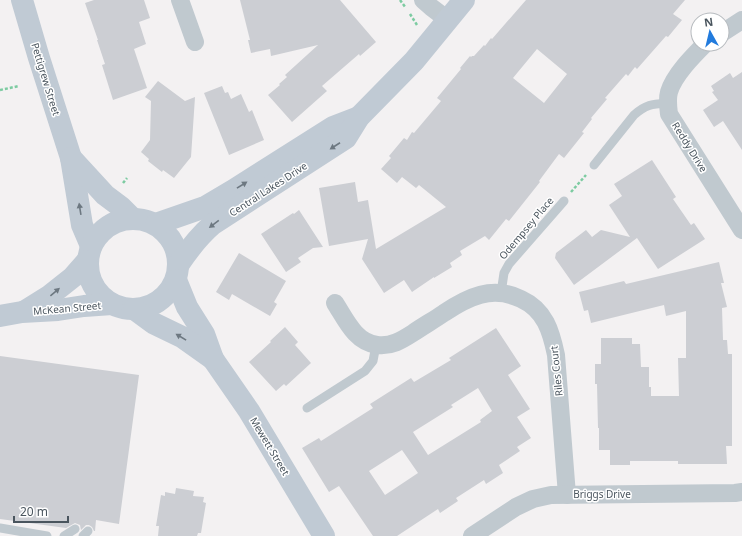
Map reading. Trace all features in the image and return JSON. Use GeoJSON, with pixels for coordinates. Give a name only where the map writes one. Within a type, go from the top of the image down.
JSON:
{"type":"FeatureCollection","features":[{"type":"Feature","properties":{"kind":"main road","name":"Pettigrew Street"},"geometry":{"type":"LineString","coordinates":[[22,0],[71,158],[82,225],[89,254]]}},
{"type":"Feature","properties":{"kind":"main road","name":"Central Lakes Drive"},"geometry":{"type":"LineString","coordinates":[[177,272],[190,247],[213,224],[346,138],[359,117],[414,61],[464,0]]}},
{"type":"Feature","properties":{"kind":"main road","name":"Central Lakes Drive"},"geometry":{"type":"LineString","coordinates":[[156,224],[205,207],[333,127],[359,117]]}},
{"type":"Feature","properties":{"kind":"main road","name":"Pettigrew Street"},"geometry":{"type":"LineString","coordinates":[[71,158],[105,195],[121,207],[132,218]]}},
{"type":"Feature","properties":{"kind":"main road"},"geometry":{"type":"LineString","coordinates":[[132,218],[156,224],[165,231],[173,241],[178,252],[177,272],[169,292],[160,301],[147,307],[134,309],[123,308],[112,304],[101,297],[93,286],[88,274],[89,254],[98,234],[107,226],[119,220],[132,218]]}},
{"type":"Feature","properties":{"kind":"main road","name":"McKean Street"},"geometry":{"type":"LineString","coordinates":[[22,312],[49,296],[73,277],[89,254]]}},
{"type":"Feature","properties":{"kind":"main road","name":"Mewett Street"},"geometry":{"type":"LineString","coordinates":[[177,272],[187,307],[204,334],[213,359],[249,411],[324,536]]}},
{"type":"Feature","properties":{"kind":"main road","name":"McKean Street"},"geometry":{"type":"LineString","coordinates":[[0,316],[22,312],[112,304]]}},
{"type":"Feature","properties":{"kind":"main road","name":"Mewett Street"},"geometry":{"type":"LineString","coordinates":[[134,309],[153,323],[182,337],[213,359]]}},
{"type":"Feature","properties":{"kind":"street"},"geometry":{"type":"LineString","coordinates":[[180,0],[195,42]]}},
{"type":"Feature","properties":{"kind":"street"},"geometry":{"type":"LineString","coordinates":[[423,0],[448,20]]}},
{"type":"Feature","properties":{"kind":"street"},"geometry":{"type":"LineString","coordinates":[[730,28],[742,20]]}},
{"type":"Feature","properties":{"kind":"street","name":"Reddy Drive"},"geometry":{"type":"LineString","coordinates":[[696,52],[674,80],[669,92],[669,114],[742,230]]}},
{"type":"Feature","properties":{"kind":"street","name":"Riles Court"},"geometry":{"type":"LineString","coordinates":[[335,303],[355,334],[365,342],[388,346],[400,342],[459,303],[474,296],[486,293],[501,293],[516,296],[529,302],[539,311],[548,326],[553,339],[556,355],[567,495]]}},
{"type":"Feature","properties":{"kind":"street","name":"Briggs Drive"},"geometry":{"type":"LineString","coordinates":[[473,536],[516,507],[533,499],[551,495],[742,492]]}},
{"type":"Feature","properties":{"kind":"lane"},"geometry":{"type":"LineString","coordinates":[[594,165],[634,115],[641,109],[651,105],[668,103]]}},
{"type":"Feature","properties":{"kind":"lane","name":"Odempsey Place"},"geometry":{"type":"LineString","coordinates":[[501,293],[504,273],[509,264],[564,201]]}},
{"type":"Feature","properties":{"kind":"lane"},"geometry":{"type":"LineString","coordinates":[[307,408],[366,371],[373,361],[376,345]]}},
{"type":"Feature","properties":{"kind":"lane"},"geometry":{"type":"LineString","coordinates":[[0,528],[47,536]]}},
{"type":"Feature","properties":{"kind":"lane"},"geometry":{"type":"LineString","coordinates":[[64,536],[75,529]]}},
{"type":"Feature","properties":{"kind":"path"},"geometry":{"type":"LineString","coordinates":[[0,90],[20,86]]}},
{"type":"Feature","properties":{"kind":"path"},"geometry":{"type":"LineString","coordinates":[[564,201],[594,165]]}},
{"type":"Feature","properties":{"kind":"building"},"geometry":{"type":"Polygon","coordinates":[[[94,0],[144,0],[150,18],[139,22],[146,44],[134,49],[147,88],[113,100],[102,65],[105,64],[85,3],[94,0]]]}},
{"type":"Feature","properties":{"kind":"building"},"geometry":{"type":"Polygon","coordinates":[[[240,0],[340,0],[376,42],[360,56],[359,54],[322,86],[327,91],[292,122],[268,95],[287,77],[285,75],[318,45],[271,56],[270,49],[251,53],[248,40],[250,40],[240,0]]]}},
{"type":"Feature","properties":{"kind":"building"},"geometry":{"type":"Polygon","coordinates":[[[526,0],[685,0],[673,14],[682,20],[637,69],[635,67],[628,76],[626,74],[605,98],[607,99],[591,118],[592,119],[582,132],[584,133],[564,158],[559,154],[539,181],[540,182],[509,221],[506,219],[489,240],[485,236],[460,251],[462,255],[450,263],[452,267],[412,292],[404,280],[384,293],[362,259],[368,239],[329,246],[319,188],[355,182],[358,202],[368,200],[376,249],[446,207],[419,185],[416,188],[402,177],[397,183],[381,169],[391,158],[389,156],[404,138],[407,140],[412,132],[414,133],[441,101],[437,98],[470,56],[474,56],[491,38],[492,39],[526,0]],[[537,49],[513,78],[544,103],[567,74],[537,49]]]}},
{"type":"Feature","properties":{"kind":"building"},"geometry":{"type":"Polygon","coordinates":[[[742,72],[742,150],[723,121],[714,127],[703,110],[718,100],[712,92],[714,91],[711,86],[730,73],[733,78],[742,72]]]}},
{"type":"Feature","properties":{"kind":"building"},"geometry":{"type":"Polygon","coordinates":[[[158,81],[185,101],[195,97],[191,157],[174,178],[163,170],[162,172],[148,161],[149,159],[141,152],[150,140],[151,101],[145,97],[158,81]]]}},
{"type":"Feature","properties":{"kind":"building"},"geometry":{"type":"Polygon","coordinates":[[[222,86],[225,93],[228,92],[231,99],[241,94],[249,112],[252,110],[264,140],[229,155],[204,93],[222,86]]]}},
{"type":"Feature","properties":{"kind":"building"},"geometry":{"type":"Polygon","coordinates":[[[652,160],[676,197],[673,199],[691,225],[694,223],[705,239],[658,269],[637,238],[574,285],[555,258],[556,253],[586,230],[592,237],[601,230],[630,237],[609,205],[622,196],[614,184],[652,160]]]}},
{"type":"Feature","properties":{"kind":"building"},"geometry":{"type":"Polygon","coordinates":[[[299,210],[323,247],[313,248],[298,258],[301,262],[286,272],[261,234],[299,210]]]}},
{"type":"Feature","properties":{"kind":"building"},"geometry":{"type":"Polygon","coordinates":[[[239,253],[286,281],[274,302],[277,304],[270,316],[232,294],[229,300],[216,292],[239,253]]]}},
{"type":"Feature","properties":{"kind":"building"},"geometry":{"type":"Polygon","coordinates":[[[719,262],[724,283],[721,283],[727,307],[722,308],[723,340],[727,340],[728,354],[732,354],[732,446],[726,446],[727,464],[678,464],[678,461],[630,461],[630,465],[610,465],[610,450],[599,450],[595,364],[601,364],[601,338],[632,338],[632,344],[640,344],[641,367],[649,367],[649,387],[651,387],[651,396],[679,396],[678,358],[686,358],[686,311],[666,316],[664,305],[591,323],[588,310],[584,311],[579,292],[624,281],[626,284],[719,262]]]}},
{"type":"Feature","properties":{"kind":"building"},"geometry":{"type":"Polygon","coordinates":[[[285,327],[298,342],[295,345],[311,363],[286,386],[284,384],[276,391],[249,362],[285,327]]]}},
{"type":"Feature","properties":{"kind":"building"},"geometry":{"type":"Polygon","coordinates":[[[496,328],[521,366],[508,375],[530,409],[517,417],[531,438],[517,447],[520,451],[499,465],[503,473],[486,484],[484,480],[456,498],[458,501],[440,513],[438,509],[397,536],[373,536],[339,486],[329,492],[302,448],[319,438],[321,441],[373,408],[370,404],[411,378],[414,382],[451,360],[449,358],[496,328]],[[478,388],[451,405],[453,407],[413,432],[428,455],[481,422],[480,420],[492,411],[478,388]],[[402,450],[369,471],[385,495],[418,473],[402,450]]]}},
{"type":"Feature","properties":{"kind":"building"},"geometry":{"type":"Polygon","coordinates":[[[0,356],[139,375],[119,524],[96,520],[94,531],[89,525],[86,525],[81,530],[80,525],[75,523],[66,528],[0,519],[0,356]]]}},
{"type":"Feature","properties":{"kind":"building"},"geometry":{"type":"Polygon","coordinates":[[[176,488],[194,491],[193,496],[204,497],[203,502],[206,503],[201,533],[198,533],[197,536],[158,536],[159,526],[156,526],[161,495],[165,496],[165,492],[175,494],[176,488]]]}}]}
